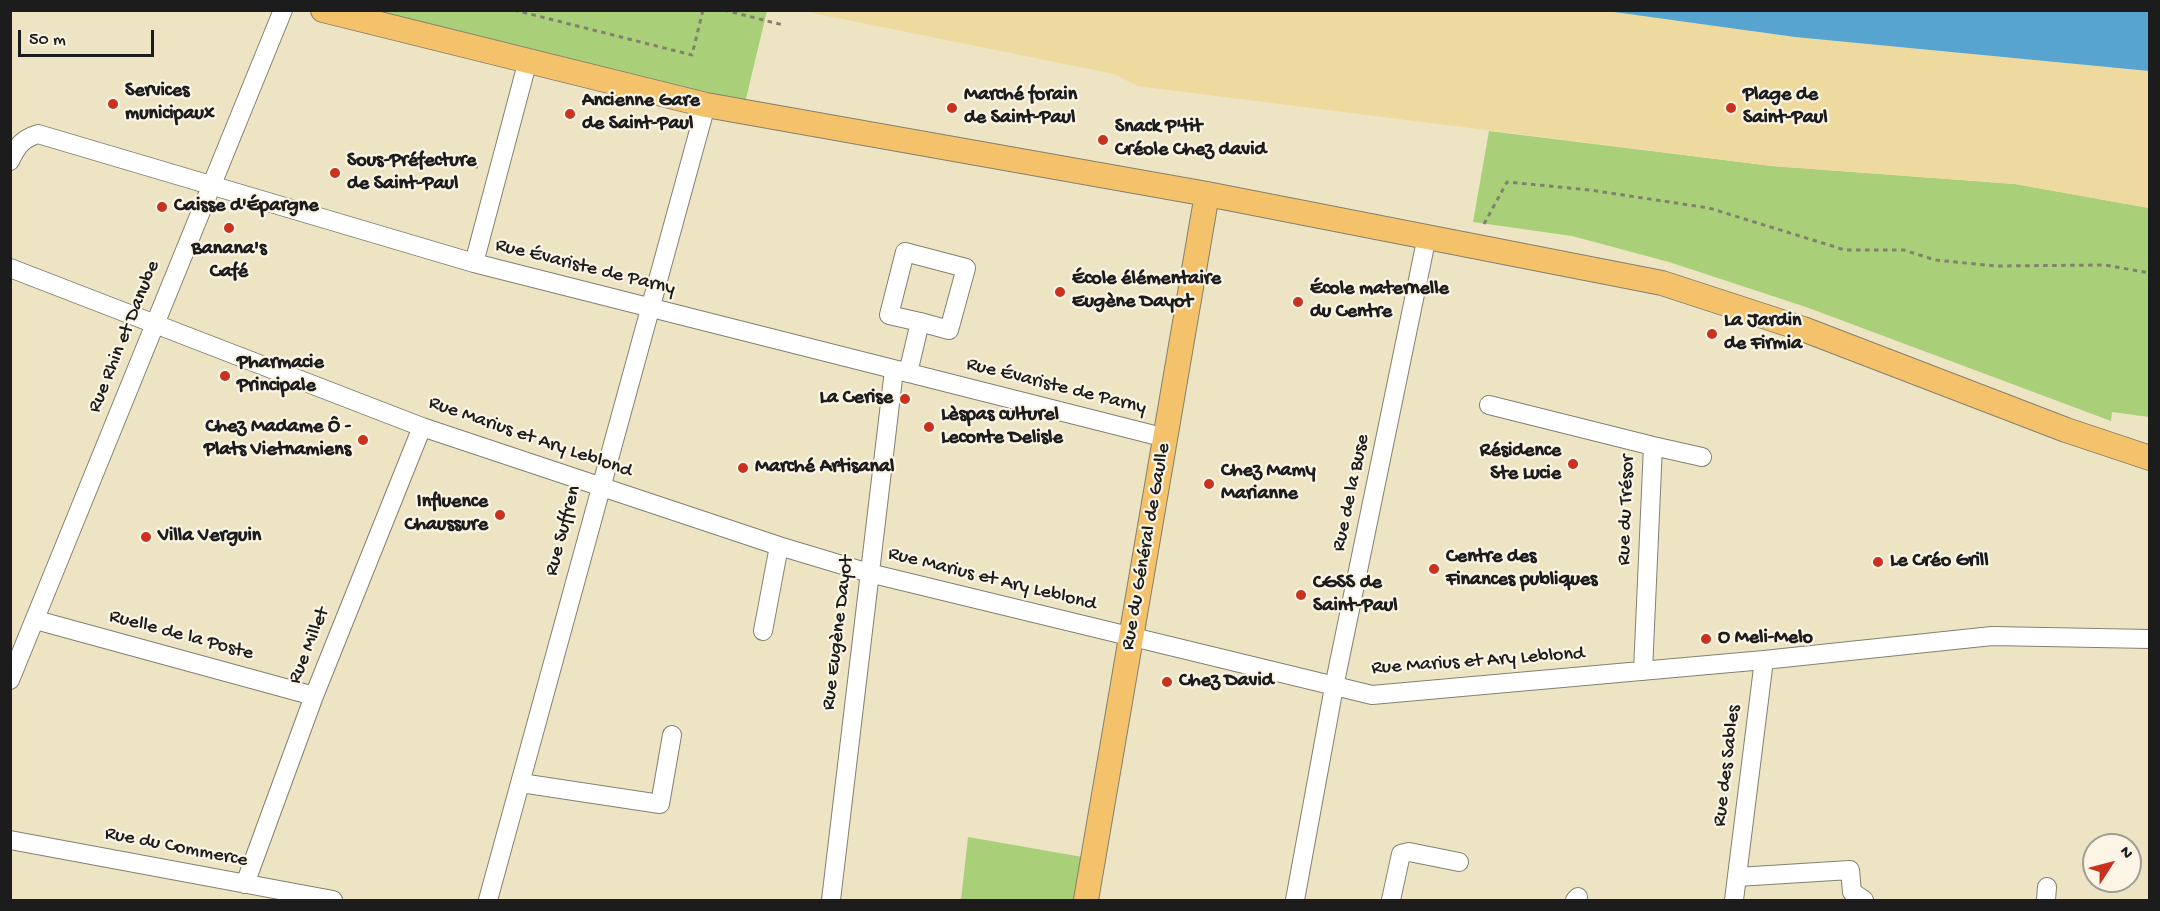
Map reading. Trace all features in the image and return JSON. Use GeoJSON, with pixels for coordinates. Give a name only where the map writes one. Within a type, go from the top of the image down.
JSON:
{"type":"FeatureCollection","features":[{"type":"Feature","properties":{"kind":"main road"},"geometry":{"type":"LineString","coordinates":[[323,10],[706,105],[1207,194],[1662,283],[1803,329],[2066,430],[2150,458]]}},
{"type":"Feature","properties":{"kind":"main road","name":"Rue du Général de Gaulle"},"geometry":{"type":"LineString","coordinates":[[1086,900],[1207,194]]}},
{"type":"Feature","properties":{"kind":"street","name":"Rue Rhin et Danube"},"geometry":{"type":"LineString","coordinates":[[10,680],[283,10]]}},
{"type":"Feature","properties":{"kind":"street"},"geometry":{"type":"LineString","coordinates":[[474,263],[528,60]]}},
{"type":"Feature","properties":{"kind":"street","name":"Rue Suffren"},"geometry":{"type":"LineString","coordinates":[[488,900],[706,105]]}},
{"type":"Feature","properties":{"kind":"street","name":"Rue Évariste de Parny"},"geometry":{"type":"LineString","coordinates":[[10,161],[16,146],[26,138],[38,134],[474,263],[1166,438]]}},
{"type":"Feature","properties":{"kind":"street","name":"Rue de la Buse"},"geometry":{"type":"LineString","coordinates":[[1295,900],[1334,687],[1427,236]]}},
{"type":"Feature","properties":{"kind":"street"},"geometry":{"type":"LineString","coordinates":[[905,252],[966,268],[949,330],[920,322],[889,315],[905,252]]}},
{"type":"Feature","properties":{"kind":"street","name":"Rue Marius et Ary Leblond"},"geometry":{"type":"LineString","coordinates":[[10,268],[423,427],[779,546],[869,573],[1372,695],[1764,660],[1992,636],[2150,639]]}},
{"type":"Feature","properties":{"kind":"street","name":"Rue Eugène Dayot"},"geometry":{"type":"LineString","coordinates":[[831,900],[869,573],[901,371],[920,322]]}},
{"type":"Feature","properties":{"kind":"street","name":"Rue du Trésor"},"geometry":{"type":"LineString","coordinates":[[1489,405],[1653,446],[1643,671]]}},
{"type":"Feature","properties":{"kind":"street","name":"Rue Millet"},"geometry":{"type":"LineString","coordinates":[[246,884],[314,696],[423,427]]}},
{"type":"Feature","properties":{"kind":"street"},"geometry":{"type":"LineString","coordinates":[[1653,446],[1702,457]]}},
{"type":"Feature","properties":{"kind":"street"},"geometry":{"type":"LineString","coordinates":[[764,631],[779,546]]}},
{"type":"Feature","properties":{"kind":"street","name":"Ruelle de la Poste"},"geometry":{"type":"LineString","coordinates":[[36,620],[314,696]]}},
{"type":"Feature","properties":{"kind":"street","name":"Rue des Sables"},"geometry":{"type":"LineString","coordinates":[[1734,900],[1764,660]]}},
{"type":"Feature","properties":{"kind":"street"},"geometry":{"type":"LineString","coordinates":[[521,783],[660,804],[672,735]]}},
{"type":"Feature","properties":{"kind":"street","name":"Rue du Commerce"},"geometry":{"type":"LineString","coordinates":[[10,840],[333,900]]}},
{"type":"Feature","properties":{"kind":"street"},"geometry":{"type":"LineString","coordinates":[[1391,900],[1401,854],[1408,852],[1459,862]]}},
{"type":"Feature","properties":{"kind":"street"},"geometry":{"type":"LineString","coordinates":[[1737,877],[1850,870],[1852,892],[1864,900]]}},
{"type":"Feature","properties":{"kind":"path"},"geometry":{"type":"LineString","coordinates":[[514,10],[692,55],[703,10]]}},
{"type":"Feature","properties":{"kind":"path"},"geometry":{"type":"LineString","coordinates":[[724,10],[783,25]]}},
{"type":"Feature","properties":{"kind":"path"},"geometry":{"type":"LineString","coordinates":[[439,156],[498,173]]}},
{"type":"Feature","properties":{"kind":"path"},"geometry":{"type":"LineString","coordinates":[[1484,224],[1507,182],[1590,190],[1709,208],[1845,250],[1905,250],[1935,260],[1996,266],[2105,265],[2150,273]]}},
{"type":"Feature","properties":{"kind":"green space"},"geometry":{"type":"Polygon","coordinates":[[[323,11],[767,11],[743,111],[323,11]]]}},
{"type":"Feature","properties":{"kind":"green space"},"geometry":{"type":"Polygon","coordinates":[[[1489,131],[1772,166],[2015,184],[2149,208],[2149,417],[2112,412],[2111,421],[1806,307],[1669,262],[1572,236],[1473,222],[1489,131]]]}},
{"type":"Feature","properties":{"kind":"green space"},"geometry":{"type":"Polygon","coordinates":[[[968,837],[1094,859],[1086,900],[961,900],[968,837]]]}},
{"type":"Feature","properties":{"kind":"sand","name":"Plage de Saint-Paul"},"geometry":{"type":"Polygon","coordinates":[[[1607,10],[1795,37],[2149,71],[2149,208],[2015,184],[1772,166],[1137,86],[1114,74],[803,11],[1607,10]]]}},
{"type":"Feature","properties":{"kind":"water"},"geometry":{"type":"Polygon","coordinates":[[[1607,11],[2149,11],[2149,71],[1795,37],[1607,11]]]}},
{"type":"Feature","properties":{"kind":"place","name":"Services municipaux"},"geometry":{"type":"Point","coordinates":[113,104]}},
{"type":"Feature","properties":{"kind":"place","name":"Marché forain de Saint-Paul"},"geometry":{"type":"Point","coordinates":[952,108]}},
{"type":"Feature","properties":{"kind":"place","name":"Plage de Saint-Paul"},"geometry":{"type":"Point","coordinates":[1731,108]}},
{"type":"Feature","properties":{"kind":"place","name":"Ancienne Gare de Saint-Paul"},"geometry":{"type":"Point","coordinates":[570,114]}},
{"type":"Feature","properties":{"kind":"place","name":"Snack P'tit Créole Chez david"},"geometry":{"type":"Point","coordinates":[1103,140]}},
{"type":"Feature","properties":{"kind":"place","name":"Sous-Préfecture de Saint-Paul"},"geometry":{"type":"Point","coordinates":[335,173]}},
{"type":"Feature","properties":{"kind":"place","name":"Caisse d'Épargne"},"geometry":{"type":"Point","coordinates":[162,207]}},
{"type":"Feature","properties":{"kind":"place","name":"Banana's Café"},"geometry":{"type":"Point","coordinates":[229,228]}},
{"type":"Feature","properties":{"kind":"place","name":"École élémentaire Eugène Dayot"},"geometry":{"type":"Point","coordinates":[1060,292]}},
{"type":"Feature","properties":{"kind":"place","name":"École maternelle du Centre"},"geometry":{"type":"Point","coordinates":[1298,302]}},
{"type":"Feature","properties":{"kind":"place","name":"La Jardin de Firmia"},"geometry":{"type":"Point","coordinates":[1712,334]}},
{"type":"Feature","properties":{"kind":"place","name":"Pharmacie Principale"},"geometry":{"type":"Point","coordinates":[225,376]}},
{"type":"Feature","properties":{"kind":"place","name":"La Cerise"},"geometry":{"type":"Point","coordinates":[905,399]}},
{"type":"Feature","properties":{"kind":"place","name":"Lèspas culturel Leconte Delisle"},"geometry":{"type":"Point","coordinates":[929,427]}},
{"type":"Feature","properties":{"kind":"place","name":"Chez Madame Ô - Plats Vietnamiens"},"geometry":{"type":"Point","coordinates":[363,440]}},
{"type":"Feature","properties":{"kind":"place","name":"Résidence Ste Lucie"},"geometry":{"type":"Point","coordinates":[1573,464]}},
{"type":"Feature","properties":{"kind":"place","name":"Marché Artisanal"},"geometry":{"type":"Point","coordinates":[743,468]}},
{"type":"Feature","properties":{"kind":"place","name":"Chez Mamy Marianne"},"geometry":{"type":"Point","coordinates":[1209,484]}},
{"type":"Feature","properties":{"kind":"place","name":"Influence Chaussure"},"geometry":{"type":"Point","coordinates":[500,515]}},
{"type":"Feature","properties":{"kind":"place","name":"Villa Verguin"},"geometry":{"type":"Point","coordinates":[146,537]}},
{"type":"Feature","properties":{"kind":"place","name":"Le Créo Grill"},"geometry":{"type":"Point","coordinates":[1878,562]}},
{"type":"Feature","properties":{"kind":"place","name":"Centre des Finances publiques"},"geometry":{"type":"Point","coordinates":[1434,569]}},
{"type":"Feature","properties":{"kind":"place","name":"CGSS de Saint-Paul"},"geometry":{"type":"Point","coordinates":[1301,595]}},
{"type":"Feature","properties":{"kind":"place","name":"O Meli-Melo"},"geometry":{"type":"Point","coordinates":[1706,639]}},
{"type":"Feature","properties":{"kind":"place","name":"Chez David"},"geometry":{"type":"Point","coordinates":[1167,682]}}]}
